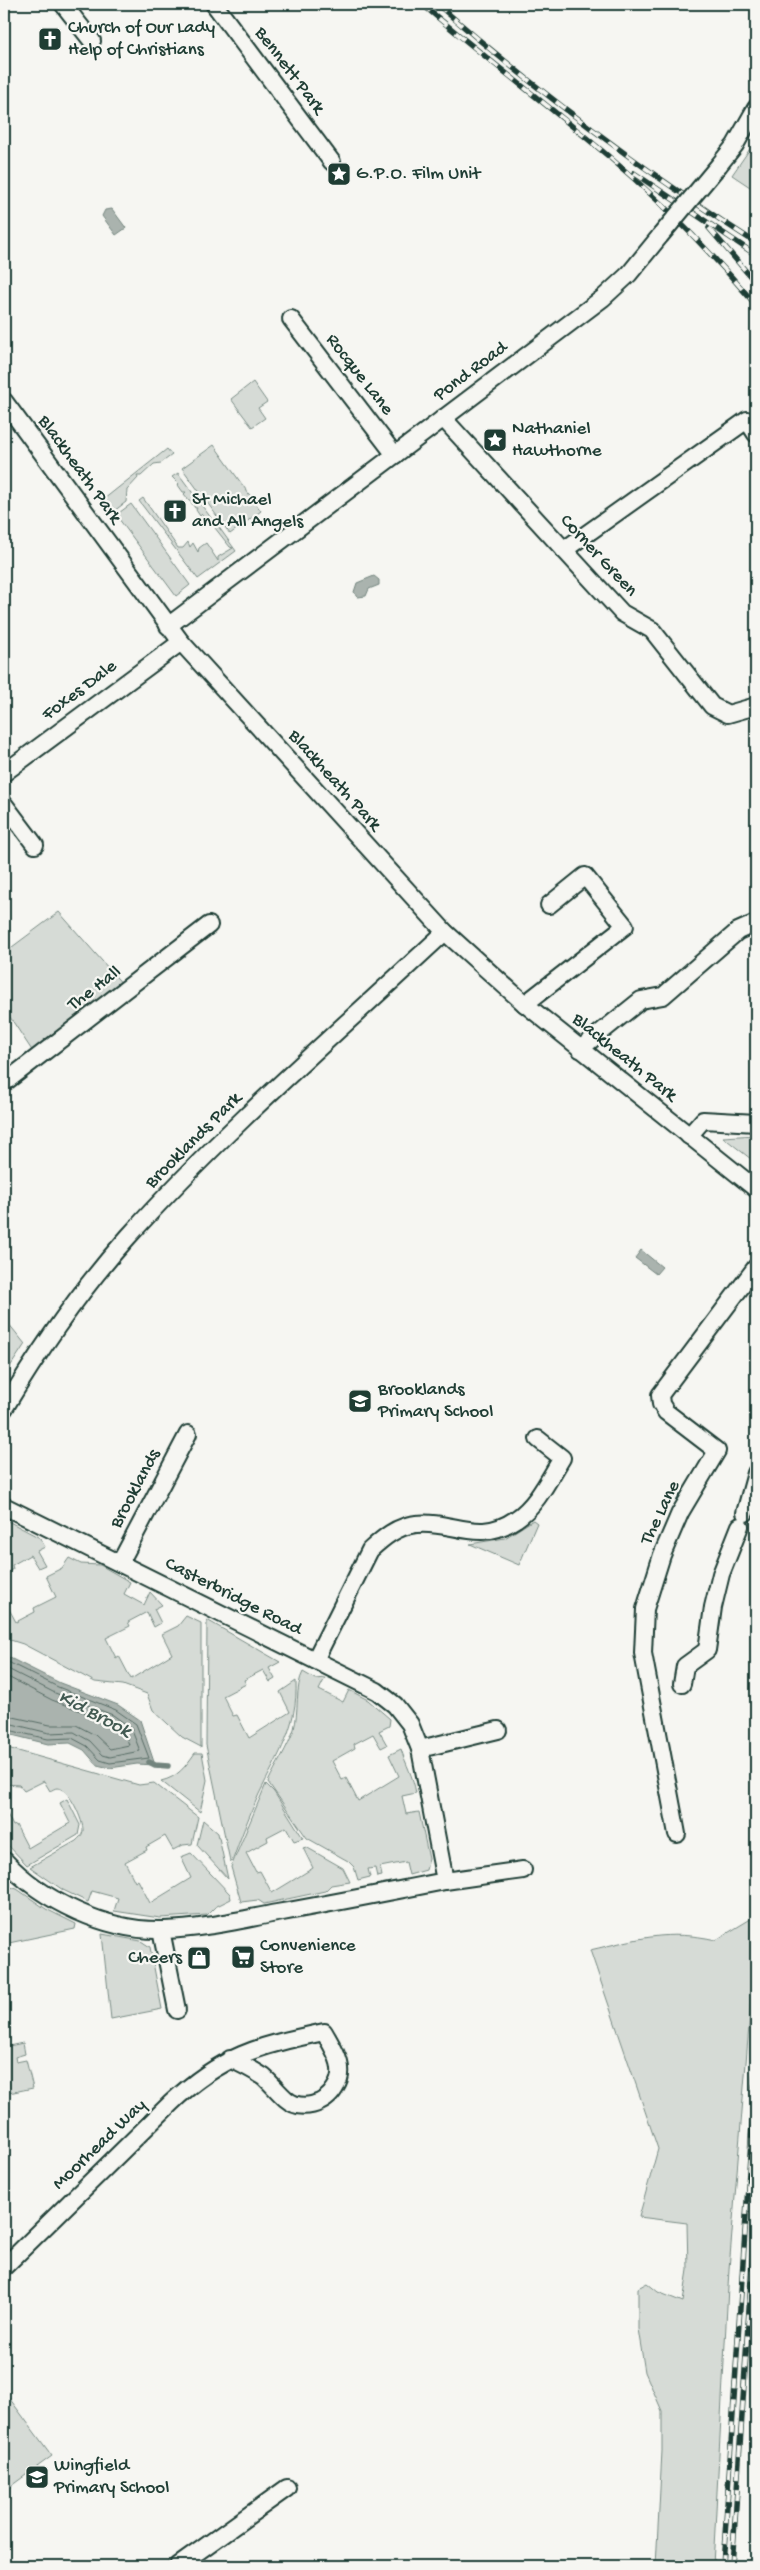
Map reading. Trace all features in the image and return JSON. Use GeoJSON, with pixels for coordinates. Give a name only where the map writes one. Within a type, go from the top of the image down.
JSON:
{"type":"FeatureCollection","features":[{"type":"Feature","properties":{"kind":"street"},"geometry":{"type":"LineString","coordinates":[[63,4],[92,41]]}},
{"type":"Feature","properties":{"kind":"street","name":"Bennett Park"},"geometry":{"type":"LineString","coordinates":[[214,4],[332,162]]}},
{"type":"Feature","properties":{"kind":"street","name":"Pond Road"},"geometry":{"type":"LineString","coordinates":[[168,626],[603,298],[628,274],[735,146],[756,108]]}},
{"type":"Feature","properties":{"kind":"street","name":"Rocque Lane"},"geometry":{"type":"LineString","coordinates":[[291,320],[395,455]]}},
{"type":"Feature","properties":{"kind":"street","name":"Blackheath Park"},"geometry":{"type":"LineString","coordinates":[[4,401],[181,642],[445,932],[525,1004],[756,1189]]}},
{"type":"Feature","properties":{"kind":"street","name":"Corner Green"},"geometry":{"type":"LineString","coordinates":[[443,418],[622,613],[652,630],[712,706],[728,714],[756,706]]}},
{"type":"Feature","properties":{"kind":"street"},"geometry":{"type":"LineString","coordinates":[[564,550],[747,420],[756,434]]}},
{"type":"Feature","properties":{"kind":"street","name":"Foxes Dale"},"geometry":{"type":"LineString","coordinates":[[4,773],[181,642]]}},
{"type":"Feature","properties":{"kind":"street"},"geometry":{"type":"LineString","coordinates":[[4,804],[35,845]]}},
{"type":"Feature","properties":{"kind":"street"},"geometry":{"type":"LineString","coordinates":[[525,1004],[625,926],[585,876],[549,906]]}},
{"type":"Feature","properties":{"kind":"street"},"geometry":{"type":"LineString","coordinates":[[580,1049],[641,1000],[663,996],[738,931],[756,923]]}},
{"type":"Feature","properties":{"kind":"street","name":"The Hall"},"geometry":{"type":"LineString","coordinates":[[4,1084],[209,925]]}},
{"type":"Feature","properties":{"kind":"street","name":"Brooklands Park"},"geometry":{"type":"LineString","coordinates":[[4,1408],[74,1303],[128,1238],[244,1118],[445,932]]}},
{"type":"Feature","properties":{"kind":"street"},"geometry":{"type":"LineString","coordinates":[[689,1136],[703,1120],[756,1123]]}},
{"type":"Feature","properties":{"kind":"street","name":"The Lane"},"geometry":{"type":"LineString","coordinates":[[678,1834],[643,1653],[645,1609],[662,1554],[680,1513],[717,1451],[666,1412],[661,1404],[660,1395],[756,1267]]}},
{"type":"Feature","properties":{"kind":"street","name":"Brooklands"},"geometry":{"type":"LineString","coordinates":[[120,1563],[188,1434]]}},
{"type":"Feature","properties":{"kind":"street"},"geometry":{"type":"LineString","coordinates":[[314,1660],[370,1550],[385,1537],[400,1528],[416,1524],[480,1532],[497,1528],[516,1520],[531,1506],[562,1458],[538,1439]]}},
{"type":"Feature","properties":{"kind":"street"},"geometry":{"type":"LineString","coordinates":[[682,1684],[685,1666],[707,1650],[720,1574],[742,1520],[756,1473]]}},
{"type":"Feature","properties":{"kind":"street","name":"Casterbridge Road"},"geometry":{"type":"LineString","coordinates":[[4,1506],[377,1691],[396,1705],[410,1724],[420,1749],[445,1881]]}},
{"type":"Feature","properties":{"kind":"street"},"geometry":{"type":"LineString","coordinates":[[420,1749],[498,1730]]}},
{"type":"Feature","properties":{"kind":"street"},"geometry":{"type":"LineString","coordinates":[[4,1862],[44,1893],[86,1914],[120,1925],[161,1930],[215,1925],[445,1881],[524,1870]]}},
{"type":"Feature","properties":{"kind":"street"},"geometry":{"type":"LineString","coordinates":[[161,1930],[177,2010]]}},
{"type":"Feature","properties":{"kind":"street","name":"Moorhead Way"},"geometry":{"type":"LineString","coordinates":[[4,2267],[195,2081],[230,2059],[268,2044],[324,2032],[338,2057],[341,2072],[339,2083],[323,2101],[311,2105],[299,2105],[286,2100],[263,2077],[230,2059]]}},
{"type":"Feature","properties":{"kind":"street"},"geometry":{"type":"LineString","coordinates":[[178,2566],[287,2488]]}},
{"type":"Feature","properties":{"kind":"shaded area"},"geometry":{"type":"Polygon","coordinates":[[[756,140],[756,191],[732,175],[756,140]]]}},
{"type":"Feature","properties":{"kind":"shaded area"},"geometry":{"type":"Polygon","coordinates":[[[253,382],[267,402],[258,408],[265,418],[252,427],[231,399],[253,382]]]}},
{"type":"Feature","properties":{"kind":"shaded area"},"geometry":{"type":"Polygon","coordinates":[[[214,445],[261,511],[230,534],[182,468],[214,445]]]}},
{"type":"Feature","properties":{"kind":"shaded area"},"geometry":{"type":"Polygon","coordinates":[[[167,449],[172,455],[161,463],[154,464],[141,476],[137,476],[138,478],[127,490],[126,502],[114,511],[104,499],[167,449]]]}},
{"type":"Feature","properties":{"kind":"shaded area"},"geometry":{"type":"Polygon","coordinates":[[[178,473],[214,522],[208,527],[209,523],[206,524],[202,514],[200,516],[192,501],[184,494],[186,492],[183,492],[179,484],[172,477],[178,473]]]}},
{"type":"Feature","properties":{"kind":"shaded area"},"geometry":{"type":"Polygon","coordinates":[[[143,498],[178,548],[183,548],[188,542],[190,547],[193,543],[198,552],[199,548],[206,543],[218,561],[218,557],[233,548],[230,547],[215,528],[218,526],[236,551],[198,579],[139,501],[143,498]]]}},
{"type":"Feature","properties":{"kind":"shaded area"},"geometry":{"type":"Polygon","coordinates":[[[131,504],[190,585],[176,596],[116,515],[131,504]]]}},
{"type":"Feature","properties":{"kind":"shaded area"},"geometry":{"type":"Polygon","coordinates":[[[59,912],[124,986],[35,1055],[4,1008],[4,953],[59,912]]]}},
{"type":"Feature","properties":{"kind":"shaded area"},"geometry":{"type":"Polygon","coordinates":[[[756,1135],[756,1163],[723,1137],[756,1135]]]}},
{"type":"Feature","properties":{"kind":"shaded area"},"geometry":{"type":"Polygon","coordinates":[[[4,1318],[25,1344],[4,1376],[4,1318]]]}},
{"type":"Feature","properties":{"kind":"shaded area"},"geometry":{"type":"Polygon","coordinates":[[[4,1519],[40,1538],[45,1547],[37,1551],[45,1565],[38,1568],[30,1555],[12,1565],[13,1569],[4,1574],[4,1519]]]}},
{"type":"Feature","properties":{"kind":"shaded area"},"geometry":{"type":"Polygon","coordinates":[[[533,1520],[537,1523],[519,1565],[470,1544],[505,1538],[533,1520]]]}},
{"type":"Feature","properties":{"kind":"shaded area"},"geometry":{"type":"Polygon","coordinates":[[[69,1558],[81,1564],[100,1565],[130,1582],[124,1594],[144,1605],[150,1592],[162,1605],[154,1609],[161,1623],[154,1627],[147,1612],[128,1622],[130,1626],[106,1638],[116,1658],[119,1656],[131,1679],[172,1654],[162,1634],[178,1626],[186,1616],[201,1623],[201,1747],[182,1737],[153,1710],[147,1694],[123,1685],[95,1682],[23,1644],[4,1638],[4,1600],[16,1622],[35,1612],[34,1608],[56,1597],[46,1576],[62,1568],[69,1558]]]}},
{"type":"Feature","properties":{"kind":"shaded area"},"geometry":{"type":"Polygon","coordinates":[[[207,1620],[280,1662],[269,1668],[275,1679],[270,1682],[263,1670],[244,1680],[246,1684],[223,1696],[233,1716],[237,1715],[249,1738],[290,1712],[280,1692],[296,1681],[294,1712],[290,1726],[280,1753],[259,1794],[241,1836],[232,1862],[230,1861],[206,1745],[207,1620]]]}},
{"type":"Feature","properties":{"kind":"shaded area"},"geometry":{"type":"Polygon","coordinates":[[[303,1672],[315,1679],[325,1678],[319,1690],[343,1702],[349,1690],[368,1700],[390,1719],[389,1726],[379,1731],[387,1745],[381,1748],[373,1734],[354,1744],[355,1748],[332,1761],[342,1780],[346,1778],[358,1801],[399,1776],[389,1755],[401,1749],[416,1793],[402,1796],[406,1814],[419,1812],[429,1859],[426,1870],[409,1875],[406,1862],[380,1867],[382,1876],[377,1877],[375,1868],[368,1869],[370,1877],[358,1880],[354,1867],[348,1861],[307,1838],[268,1782],[294,1729],[299,1684],[303,1672]]]}},
{"type":"Feature","properties":{"kind":"shaded area"},"geometry":{"type":"Polygon","coordinates":[[[4,1747],[139,1785],[154,1783],[198,1817],[192,1844],[183,1845],[173,1850],[165,1836],[146,1847],[147,1850],[125,1862],[135,1882],[138,1880],[150,1903],[191,1878],[181,1857],[191,1853],[230,1894],[231,1899],[215,1907],[207,1915],[160,1918],[114,1911],[118,1898],[92,1891],[88,1902],[63,1890],[30,1867],[80,1837],[83,1827],[78,1813],[71,1799],[62,1789],[57,1788],[50,1791],[44,1781],[24,1791],[19,1785],[4,1784],[4,1747]]]}},
{"type":"Feature","properties":{"kind":"shaded area"},"geometry":{"type":"Polygon","coordinates":[[[195,1753],[202,1753],[207,1780],[200,1812],[161,1781],[177,1774],[195,1753]]]}},
{"type":"Feature","properties":{"kind":"shaded area"},"geometry":{"type":"Polygon","coordinates":[[[266,1784],[274,1792],[303,1838],[294,1841],[286,1827],[267,1837],[268,1841],[246,1853],[256,1872],[260,1871],[272,1893],[313,1868],[303,1848],[306,1847],[343,1868],[350,1882],[331,1885],[325,1891],[264,1904],[258,1900],[241,1902],[231,1867],[266,1784]]]}},
{"type":"Feature","properties":{"kind":"shaded area"},"geometry":{"type":"Polygon","coordinates":[[[67,1799],[80,1825],[78,1835],[27,1865],[4,1841],[4,1808],[13,1826],[16,1825],[28,1848],[70,1823],[60,1803],[67,1799]]]}},
{"type":"Feature","properties":{"kind":"shaded area"},"geometry":{"type":"Polygon","coordinates":[[[203,1820],[218,1833],[228,1879],[197,1845],[203,1820]]]}},
{"type":"Feature","properties":{"kind":"shaded area"},"geometry":{"type":"Polygon","coordinates":[[[4,1887],[17,1889],[46,1909],[76,1924],[75,1929],[4,1944],[4,1887]]]}},
{"type":"Feature","properties":{"kind":"shaded area"},"geometry":{"type":"Polygon","coordinates":[[[754,1917],[750,2014],[729,2269],[713,2566],[656,2566],[662,2451],[662,2411],[645,2372],[638,2329],[638,2288],[647,2283],[658,2292],[683,2302],[688,2270],[687,2223],[639,2217],[658,2149],[590,1950],[638,1939],[667,1935],[682,1935],[716,1940],[754,1917]]]}},
{"type":"Feature","properties":{"kind":"shaded area"},"geometry":{"type":"Polygon","coordinates":[[[102,1934],[141,1941],[150,1947],[162,2009],[111,2019],[102,1934]]]}},
{"type":"Feature","properties":{"kind":"shaded area"},"geometry":{"type":"Polygon","coordinates":[[[23,2043],[25,2054],[15,2057],[16,2062],[26,2060],[33,2088],[4,2094],[4,2047],[23,2043]]]}},
{"type":"Feature","properties":{"kind":"shaded area"},"geometry":{"type":"Polygon","coordinates":[[[4,2391],[52,2456],[4,2491],[4,2391]]]}},
{"type":"Feature","properties":{"kind":"water"},"geometry":{"type":"Polygon","coordinates":[[[112,209],[126,228],[116,235],[102,216],[105,210],[112,209]]]}},
{"type":"Feature","properties":{"kind":"water"},"geometry":{"type":"Polygon","coordinates":[[[374,576],[379,580],[379,585],[369,589],[366,596],[358,597],[354,592],[357,583],[374,576]]]}},
{"type":"Feature","properties":{"kind":"water"},"geometry":{"type":"Polygon","coordinates":[[[641,1250],[662,1267],[656,1274],[635,1258],[641,1250]]]}},
{"type":"Feature","properties":{"kind":"water"},"geometry":{"type":"Polygon","coordinates":[[[4,1655],[60,1683],[118,1705],[140,1720],[155,1765],[137,1764],[110,1768],[97,1765],[84,1750],[70,1743],[48,1744],[4,1733],[4,1655]]]}},
{"type":"Feature","properties":{"kind":"waterway","name":"Kid Brook"},"geometry":{"type":"LineString","coordinates":[[149,1762],[155,1765],[168,1766]]}},
{"type":"Feature","properties":{"kind":"railway"},"geometry":{"type":"LineString","coordinates":[[422,4],[627,172],[684,227],[756,305]]}},
{"type":"Feature","properties":{"kind":"railway"},"geometry":{"type":"LineString","coordinates":[[437,4],[513,68],[632,159],[756,243]]}},
{"type":"Feature","properties":{"kind":"railway"},"geometry":{"type":"LineString","coordinates":[[634,173],[756,255]]}},
{"type":"Feature","properties":{"kind":"railway"},"geometry":{"type":"LineString","coordinates":[[709,228],[756,283]]}},
{"type":"Feature","properties":{"kind":"railway"},"geometry":{"type":"LineString","coordinates":[[723,2566],[756,2065]]}},
{"type":"Feature","properties":{"kind":"railway"},"geometry":{"type":"LineString","coordinates":[[732,2566],[756,2204]]}},
{"type":"Feature","properties":{"kind":"place","name":"Church of Our Lady Help of Christians"},"geometry":{"type":"Point","coordinates":[50,39]}},
{"type":"Feature","properties":{"kind":"place","name":"G.P.O. Film Unit"},"geometry":{"type":"Point","coordinates":[339,174]}},
{"type":"Feature","properties":{"kind":"place","name":"Nathaniel Hawthorne"},"geometry":{"type":"Point","coordinates":[495,440]}},
{"type":"Feature","properties":{"kind":"place","name":"St Michael and All Angels"},"geometry":{"type":"Point","coordinates":[175,511]}},
{"type":"Feature","properties":{"kind":"place","name":"Brooklands Primary School"},"geometry":{"type":"Point","coordinates":[360,1401]}},
{"type":"Feature","properties":{"kind":"place","name":"Convenience Store"},"geometry":{"type":"Point","coordinates":[243,1957]}},
{"type":"Feature","properties":{"kind":"place","name":"Cheers"},"geometry":{"type":"Point","coordinates":[199,1958]}},
{"type":"Feature","properties":{"kind":"place","name":"Wingfield Primary School"},"geometry":{"type":"Point","coordinates":[37,2477]}}]}
